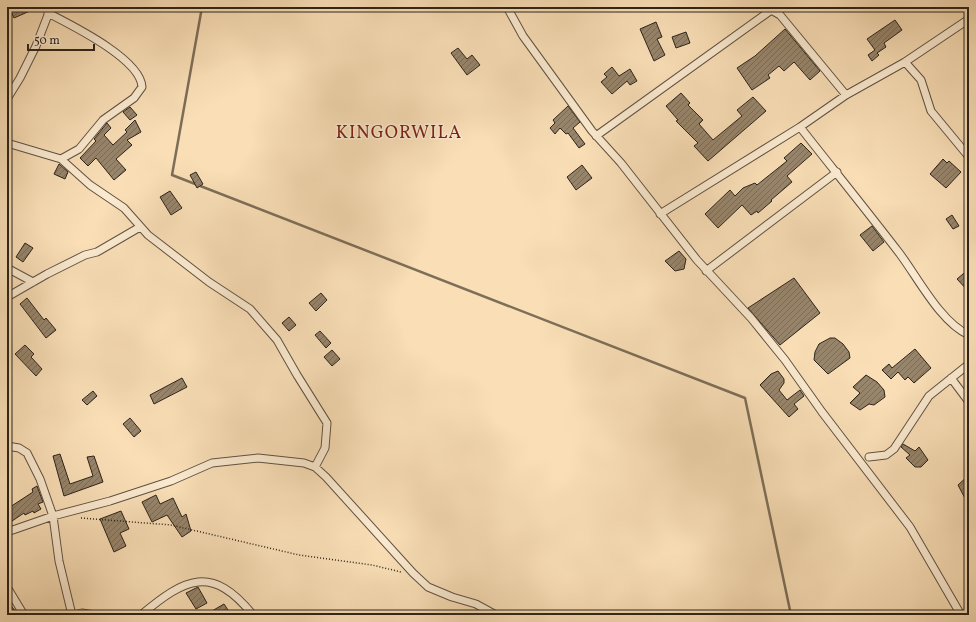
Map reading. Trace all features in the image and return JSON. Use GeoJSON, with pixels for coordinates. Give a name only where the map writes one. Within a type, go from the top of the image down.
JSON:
{"type":"FeatureCollection","features":[{"type":"Feature","properties":{"kind":"street"},"geometry":{"type":"LineString","coordinates":[[507,7],[522,36],[596,136],[621,163],[706,270],[751,318],[785,360],[822,412],[910,527],[961,615]]}},
{"type":"Feature","properties":{"kind":"street"},"geometry":{"type":"LineString","coordinates":[[596,136],[766,13],[774,9],[846,95]]}},
{"type":"Feature","properties":{"kind":"street"},"geometry":{"type":"LineString","coordinates":[[7,99],[20,78],[36,46],[50,10],[115,52],[139,74],[142,82],[140,92],[103,120],[80,149],[61,159]]}},
{"type":"Feature","properties":{"kind":"street"},"geometry":{"type":"LineString","coordinates":[[660,214],[800,127],[846,95],[906,62],[969,19]]}},
{"type":"Feature","properties":{"kind":"street"},"geometry":{"type":"LineString","coordinates":[[906,62],[921,80],[932,111],[969,157]]}},
{"type":"Feature","properties":{"kind":"street"},"geometry":{"type":"LineString","coordinates":[[800,127],[901,256],[943,314],[961,332],[969,335]]}},
{"type":"Feature","properties":{"kind":"street"},"geometry":{"type":"LineString","coordinates":[[7,143],[61,159],[90,185],[124,208],[148,235],[186,265],[250,309],[277,340],[327,423],[325,448],[315,467]]}},
{"type":"Feature","properties":{"kind":"street"},"geometry":{"type":"LineString","coordinates":[[706,270],[836,172]]}},
{"type":"Feature","properties":{"kind":"street"},"geometry":{"type":"LineString","coordinates":[[7,297],[72,261],[97,252],[140,227]]}},
{"type":"Feature","properties":{"kind":"street"},"geometry":{"type":"LineString","coordinates":[[7,268],[33,282]]}},
{"type":"Feature","properties":{"kind":"street"},"geometry":{"type":"LineString","coordinates":[[869,457],[886,455],[894,449],[929,396],[969,364]]}},
{"type":"Feature","properties":{"kind":"street"},"geometry":{"type":"LineString","coordinates":[[952,378],[969,402]]}},
{"type":"Feature","properties":{"kind":"street"},"geometry":{"type":"LineString","coordinates":[[7,446],[19,448],[27,453],[40,479],[53,516],[59,561],[73,615],[82,613],[94,615]]}},
{"type":"Feature","properties":{"kind":"street"},"geometry":{"type":"LineString","coordinates":[[7,532],[53,516],[148,489],[212,464],[258,458],[304,462],[315,467],[413,574],[428,587],[452,597],[476,604],[496,615]]}},
{"type":"Feature","properties":{"kind":"street"},"geometry":{"type":"LineString","coordinates":[[140,615],[164,595],[180,587],[204,581],[213,582],[240,599],[253,615]]}},
{"type":"Feature","properties":{"kind":"street"},"geometry":{"type":"LineString","coordinates":[[7,587],[24,615]]}},
{"type":"Feature","properties":{"kind":"path"},"geometry":{"type":"LineString","coordinates":[[78,517],[171,525],[299,555],[372,565],[413,574]]}},
{"type":"Feature","properties":{"kind":"building"},"geometry":{"type":"Polygon","coordinates":[[[9,7],[39,7],[14,18],[9,7]]]}},
{"type":"Feature","properties":{"kind":"building"},"geometry":{"type":"Polygon","coordinates":[[[895,20],[902,30],[884,43],[886,47],[877,53],[879,55],[872,61],[868,55],[875,50],[867,39],[895,20]]]}},
{"type":"Feature","properties":{"kind":"building"},"geometry":{"type":"Polygon","coordinates":[[[656,22],[662,37],[657,39],[665,55],[654,61],[640,29],[656,22]]]}},
{"type":"Feature","properties":{"kind":"building"},"geometry":{"type":"Polygon","coordinates":[[[785,29],[820,71],[810,80],[794,62],[784,71],[779,66],[768,75],[770,78],[752,90],[737,68],[755,56],[785,29]]]}},
{"type":"Feature","properties":{"kind":"building"},"geometry":{"type":"Polygon","coordinates":[[[686,32],[690,43],[676,48],[672,37],[686,32]]]}},
{"type":"Feature","properties":{"kind":"building"},"geometry":{"type":"Polygon","coordinates":[[[458,48],[467,59],[472,55],[480,65],[467,75],[451,53],[458,48]]]}},
{"type":"Feature","properties":{"kind":"building"},"geometry":{"type":"Polygon","coordinates":[[[612,67],[619,76],[630,69],[637,81],[630,85],[627,81],[612,94],[601,82],[607,77],[604,74],[612,67]]]}},
{"type":"Feature","properties":{"kind":"building"},"geometry":{"type":"Polygon","coordinates":[[[681,93],[690,103],[688,105],[703,120],[699,124],[713,140],[742,116],[737,110],[753,97],[766,111],[708,161],[694,146],[698,143],[676,121],[678,120],[666,106],[681,93]]]}},
{"type":"Feature","properties":{"kind":"building"},"geometry":{"type":"Polygon","coordinates":[[[568,106],[580,122],[573,128],[585,144],[579,148],[568,133],[566,134],[560,128],[555,134],[550,128],[555,123],[553,120],[568,106]]]}},
{"type":"Feature","properties":{"kind":"building"},"geometry":{"type":"Polygon","coordinates":[[[130,107],[137,115],[130,120],[123,112],[130,107]]]}},
{"type":"Feature","properties":{"kind":"building"},"geometry":{"type":"Polygon","coordinates":[[[135,120],[141,132],[127,140],[132,145],[116,159],[126,170],[114,180],[96,158],[88,166],[80,158],[96,141],[94,139],[107,123],[111,128],[104,135],[113,145],[127,132],[125,130],[135,120]]]}},
{"type":"Feature","properties":{"kind":"building"},"geometry":{"type":"Polygon","coordinates":[[[801,143],[812,154],[787,176],[792,182],[758,213],[757,211],[751,215],[742,205],[718,228],[705,214],[730,190],[735,196],[743,188],[755,183],[757,185],[787,161],[784,158],[801,143]]]}},
{"type":"Feature","properties":{"kind":"building"},"geometry":{"type":"Polygon","coordinates":[[[943,159],[947,163],[949,161],[961,172],[946,188],[930,174],[943,159]]]}},
{"type":"Feature","properties":{"kind":"building"},"geometry":{"type":"Polygon","coordinates":[[[59,164],[68,172],[65,179],[54,174],[59,164]]]}},
{"type":"Feature","properties":{"kind":"building"},"geometry":{"type":"Polygon","coordinates":[[[582,165],[592,178],[576,190],[567,177],[582,165]]]}},
{"type":"Feature","properties":{"kind":"building"},"geometry":{"type":"Polygon","coordinates":[[[196,172],[203,184],[197,188],[190,175],[196,172]]]}},
{"type":"Feature","properties":{"kind":"building"},"geometry":{"type":"Polygon","coordinates":[[[170,191],[182,208],[171,215],[160,197],[170,191]]]}},
{"type":"Feature","properties":{"kind":"building"},"geometry":{"type":"Polygon","coordinates":[[[952,215],[959,226],[953,229],[946,219],[952,215]]]}},
{"type":"Feature","properties":{"kind":"building"},"geometry":{"type":"Polygon","coordinates":[[[872,226],[884,242],[873,251],[860,235],[872,226]]]}},
{"type":"Feature","properties":{"kind":"building"},"geometry":{"type":"Polygon","coordinates":[[[25,243],[33,248],[23,262],[16,257],[25,243]]]}},
{"type":"Feature","properties":{"kind":"building"},"geometry":{"type":"Polygon","coordinates":[[[679,251],[686,259],[684,269],[675,271],[665,261],[679,251]]]}},
{"type":"Feature","properties":{"kind":"building"},"geometry":{"type":"Polygon","coordinates":[[[969,269],[969,292],[957,279],[969,269]]]}},
{"type":"Feature","properties":{"kind":"building"},"geometry":{"type":"Polygon","coordinates":[[[794,278],[820,313],[780,345],[748,308],[794,278]]]}},
{"type":"Feature","properties":{"kind":"building"},"geometry":{"type":"Polygon","coordinates":[[[321,293],[327,300],[316,311],[309,303],[321,293]]]}},
{"type":"Feature","properties":{"kind":"building"},"geometry":{"type":"Polygon","coordinates":[[[27,298],[44,320],[46,318],[56,330],[46,338],[20,304],[27,298]]]}},
{"type":"Feature","properties":{"kind":"building"},"geometry":{"type":"Polygon","coordinates":[[[289,317],[296,325],[289,331],[282,323],[289,317]]]}},
{"type":"Feature","properties":{"kind":"building"},"geometry":{"type":"Polygon","coordinates":[[[320,331],[331,343],[326,348],[315,335],[320,331]]]}},
{"type":"Feature","properties":{"kind":"building"},"geometry":{"type":"Polygon","coordinates":[[[830,338],[835,338],[843,344],[849,352],[850,358],[828,374],[814,360],[815,352],[819,344],[830,338]]]}},
{"type":"Feature","properties":{"kind":"building"},"geometry":{"type":"Polygon","coordinates":[[[25,345],[34,354],[31,357],[42,369],[36,376],[15,354],[25,345]]]}},
{"type":"Feature","properties":{"kind":"building"},"geometry":{"type":"Polygon","coordinates":[[[915,349],[931,368],[914,383],[908,377],[905,380],[898,372],[891,379],[882,370],[889,364],[892,368],[915,349]]]}},
{"type":"Feature","properties":{"kind":"building"},"geometry":{"type":"Polygon","coordinates":[[[332,350],[340,359],[332,366],[324,357],[332,350]]]}},
{"type":"Feature","properties":{"kind":"building"},"geometry":{"type":"Polygon","coordinates":[[[778,371],[784,379],[784,383],[779,390],[787,400],[800,390],[804,396],[794,404],[798,409],[789,417],[760,385],[771,374],[778,371]]]}},
{"type":"Feature","properties":{"kind":"building"},"geometry":{"type":"Polygon","coordinates":[[[866,375],[877,382],[884,390],[885,397],[874,405],[869,404],[860,410],[850,403],[860,393],[853,387],[866,375]]]}},
{"type":"Feature","properties":{"kind":"building"},"geometry":{"type":"Polygon","coordinates":[[[182,378],[187,387],[154,404],[150,395],[182,378]]]}},
{"type":"Feature","properties":{"kind":"building"},"geometry":{"type":"Polygon","coordinates":[[[93,391],[97,396],[87,405],[82,400],[93,391]]]}},
{"type":"Feature","properties":{"kind":"building"},"geometry":{"type":"Polygon","coordinates":[[[130,418],[141,431],[134,437],[123,424],[130,418]]]}},
{"type":"Feature","properties":{"kind":"building"},"geometry":{"type":"Polygon","coordinates":[[[903,444],[915,451],[919,447],[928,460],[921,467],[915,467],[906,458],[910,455],[901,447],[903,444]]]}},
{"type":"Feature","properties":{"kind":"building"},"geometry":{"type":"Polygon","coordinates":[[[60,454],[70,484],[93,476],[87,457],[94,456],[103,482],[64,496],[53,456],[60,454]]]}},
{"type":"Feature","properties":{"kind":"building"},"geometry":{"type":"Polygon","coordinates":[[[969,475],[969,506],[958,485],[969,475]]]}},
{"type":"Feature","properties":{"kind":"building"},"geometry":{"type":"Polygon","coordinates":[[[37,486],[43,502],[38,504],[41,509],[34,513],[33,511],[25,515],[24,513],[12,521],[7,514],[7,509],[33,492],[32,489],[37,486]]]}},
{"type":"Feature","properties":{"kind":"building"},"geometry":{"type":"Polygon","coordinates":[[[156,495],[160,504],[173,498],[182,517],[186,514],[191,531],[182,537],[167,515],[152,522],[142,502],[156,495]]]}},
{"type":"Feature","properties":{"kind":"building"},"geometry":{"type":"Polygon","coordinates":[[[121,511],[129,529],[120,533],[126,546],[114,552],[100,519],[121,511]]]}},
{"type":"Feature","properties":{"kind":"building"},"geometry":{"type":"Polygon","coordinates":[[[198,587],[207,603],[196,609],[186,593],[198,587]]]}},
{"type":"Feature","properties":{"kind":"building"},"geometry":{"type":"Polygon","coordinates":[[[7,601],[17,613],[18,615],[7,615],[7,601]]]}},
{"type":"Feature","properties":{"kind":"building"},"geometry":{"type":"Polygon","coordinates":[[[224,604],[228,610],[219,615],[205,615],[224,604]]]}},
{"type":"Feature","properties":{"kind":"waterway"},"geometry":{"type":"LineString","coordinates":[[202,7],[172,175],[745,398],[791,615]]}},
{"type":"Feature","properties":{"kind":"district","name":"KINGORWILA"},"geometry":{"type":"Point","coordinates":[399,133]}}]}
